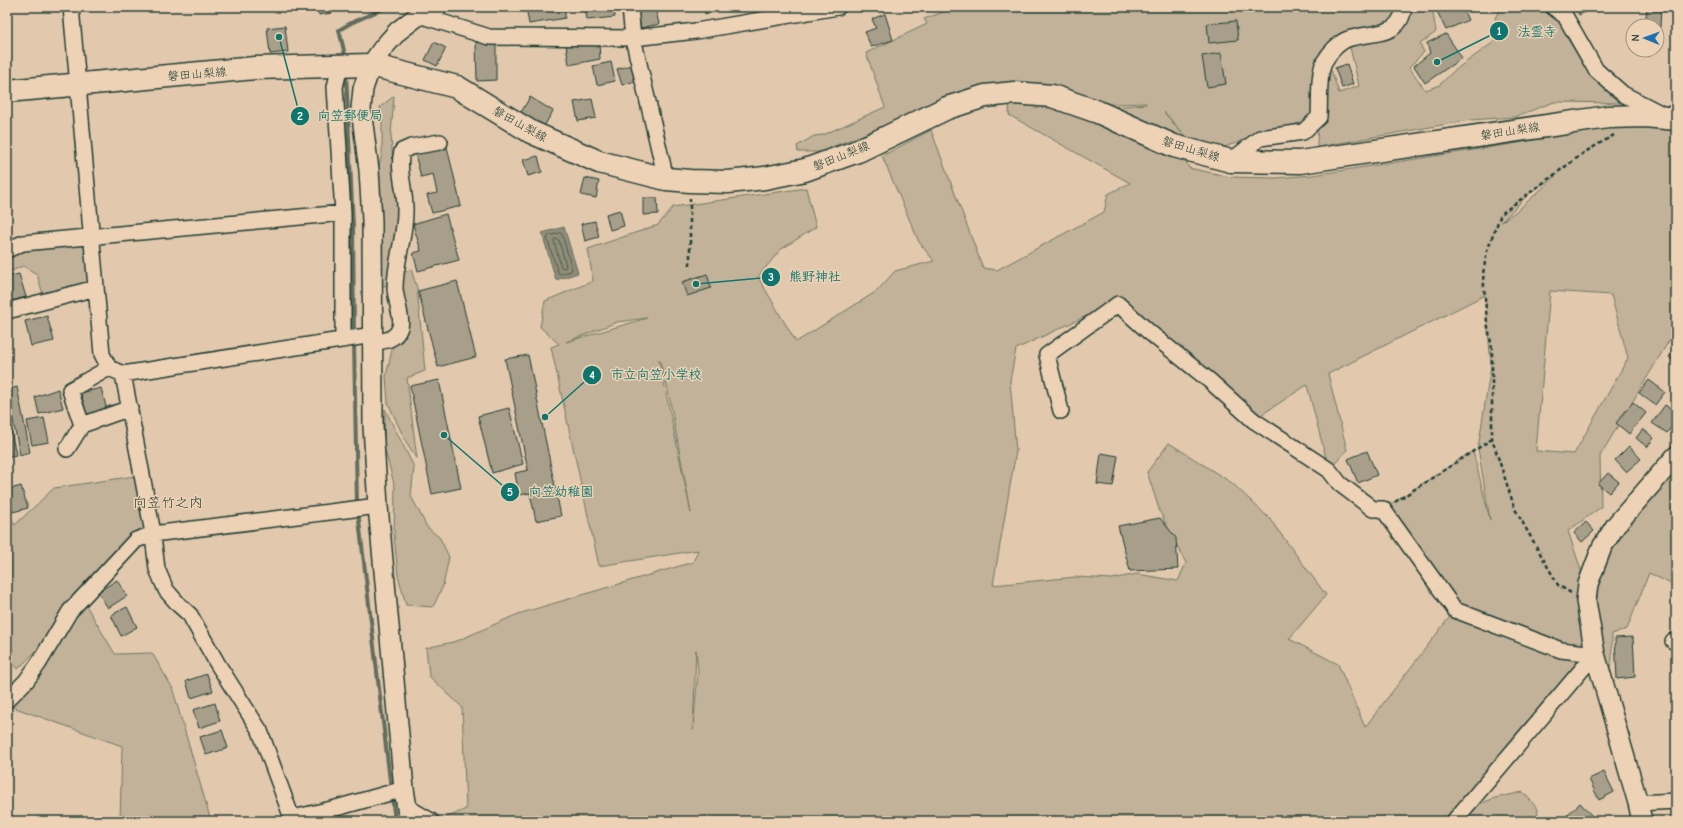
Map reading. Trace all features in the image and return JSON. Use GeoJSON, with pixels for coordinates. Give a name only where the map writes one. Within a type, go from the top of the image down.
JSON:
{"type":"FeatureCollection","features":[{"type":"Feature","properties":{"kind":"main road","name":"磐田山梨線"},"geometry":{"type":"LineString","coordinates":[[7,91],[255,68],[371,65],[457,88],[531,132],[592,159],[666,179],[728,182],[765,178],[805,170],[858,151],[947,108],[985,96],[1014,93],[1052,96],[1098,112],[1174,146],[1231,161],[1300,162],[1608,117],[1673,118]]}},
{"type":"Feature","properties":{"kind":"street"},"geometry":{"type":"LineString","coordinates":[[71,7],[102,354],[109,368],[123,374],[343,340],[389,340],[395,337],[401,326],[395,289],[396,270],[403,241],[406,211],[399,161],[402,151],[411,147],[440,142]]}},
{"type":"Feature","properties":{"kind":"street"},"geometry":{"type":"LineString","coordinates":[[407,806],[378,506],[373,426],[372,220],[369,170],[361,109],[363,89],[371,65],[398,31],[419,15],[437,7]]}},
{"type":"Feature","properties":{"kind":"street"},"geometry":{"type":"LineString","coordinates":[[630,7],[633,38],[666,179]]}},
{"type":"Feature","properties":{"kind":"street"},"geometry":{"type":"LineString","coordinates":[[419,15],[488,37],[633,38],[692,31],[838,7]]}},
{"type":"Feature","properties":{"kind":"street"},"geometry":{"type":"LineString","coordinates":[[1231,161],[1260,138],[1303,132],[1319,117],[1321,76],[1324,62],[1334,48],[1347,39],[1366,34],[1382,33],[1392,29],[1402,18],[1404,7]]}},
{"type":"Feature","properties":{"kind":"street"},"geometry":{"type":"LineString","coordinates":[[1553,7],[1564,16],[1596,70],[1623,94],[1673,118]]}},
{"type":"Feature","properties":{"kind":"street"},"geometry":{"type":"LineString","coordinates":[[340,66],[336,87],[343,213],[343,340]]}},
{"type":"Feature","properties":{"kind":"street"},"geometry":{"type":"LineString","coordinates":[[7,250],[23,243],[343,213]]}},
{"type":"Feature","properties":{"kind":"street"},"geometry":{"type":"LineString","coordinates":[[7,311],[96,288]]}},
{"type":"Feature","properties":{"kind":"street"},"geometry":{"type":"LineString","coordinates":[[1061,411],[1047,355],[1118,304],[1148,332],[1210,381],[1253,420],[1329,470],[1340,484],[1374,510],[1383,509],[1455,610],[1561,650],[1595,654]]}},
{"type":"Feature","properties":{"kind":"street"},"geometry":{"type":"LineString","coordinates":[[82,425],[70,390],[109,368]]}},
{"type":"Feature","properties":{"kind":"street"},"geometry":{"type":"LineString","coordinates":[[123,374],[153,534],[156,569],[166,590],[190,615],[216,663],[260,731],[293,819],[336,808],[407,806],[431,821]]}},
{"type":"Feature","properties":{"kind":"street"},"geometry":{"type":"LineString","coordinates":[[67,449],[82,425],[130,408]]}},
{"type":"Feature","properties":{"kind":"street"},"geometry":{"type":"LineString","coordinates":[[1676,456],[1616,525],[1602,547],[1591,572],[1586,601],[1595,654],[1640,812],[1676,801]]}},
{"type":"Feature","properties":{"kind":"street"},"geometry":{"type":"LineString","coordinates":[[7,700],[11,698],[26,681],[70,610],[136,540],[153,534],[378,506]]}},
{"type":"Feature","properties":{"kind":"street"},"geometry":{"type":"LineString","coordinates":[[1454,821],[1595,654]]}},
{"type":"Feature","properties":{"kind":"path"},"geometry":{"type":"LineString","coordinates":[[1586,601],[1558,586],[1515,509],[1492,439],[1492,348],[1487,322],[1483,274],[1487,251],[1501,214],[1584,152],[1619,132]]}},
{"type":"Feature","properties":{"kind":"path"},"geometry":{"type":"LineString","coordinates":[[690,181],[690,267]]}},
{"type":"Feature","properties":{"kind":"path"},"geometry":{"type":"LineString","coordinates":[[1383,509],[1492,439]]}},
{"type":"Feature","properties":{"kind":"shaded area"},"geometry":{"type":"Polygon","coordinates":[[[957,7],[1432,7],[1436,32],[1420,44],[1424,52],[1409,67],[1425,90],[1438,86],[1455,70],[1494,42],[1502,31],[1495,18],[1501,7],[1550,7],[1559,18],[1569,41],[1589,73],[1623,103],[1554,102],[1514,117],[1470,120],[1317,147],[1318,117],[1202,154],[1164,112],[1197,152],[1180,148],[1189,168],[1231,177],[1276,178],[1313,175],[1518,143],[1559,135],[1676,119],[1676,329],[1600,456],[1601,507],[1568,531],[1582,573],[1588,613],[1589,579],[1676,456],[1676,585],[1675,586],[1649,573],[1627,629],[1612,634],[1612,659],[1607,680],[1595,654],[1465,809],[1495,798],[1523,792],[1538,809],[1537,821],[439,821],[466,809],[462,707],[429,676],[426,648],[457,641],[518,614],[693,562],[698,550],[599,566],[551,347],[559,344],[540,327],[545,301],[593,281],[588,249],[658,225],[673,207],[806,188],[816,227],[780,250],[758,277],[796,342],[877,291],[895,271],[934,261],[919,242],[882,156],[931,130],[983,268],[997,270],[1104,212],[1108,194],[1130,183],[1009,115],[1010,96],[892,123],[819,152],[798,152],[797,146],[814,136],[823,135],[885,107],[866,53],[927,24],[924,19],[957,7]],[[1349,43],[1334,48],[1330,67],[1339,93],[1359,86],[1349,43]],[[1146,103],[1076,105],[1088,109],[1146,103]],[[1558,174],[1531,192],[1501,222],[1519,209],[1558,174]],[[1550,291],[1536,451],[1574,454],[1628,358],[1611,295],[1550,291]],[[1485,295],[1328,374],[1347,450],[1329,470],[1307,385],[1261,415],[1201,373],[1118,304],[1101,309],[1016,349],[1010,381],[1016,451],[993,585],[1076,577],[1112,579],[1137,574],[1178,581],[1186,563],[1160,512],[1147,472],[1169,443],[1232,483],[1269,518],[1326,595],[1289,639],[1338,664],[1365,727],[1455,610],[1383,509],[1473,451],[1490,520],[1478,448],[1491,365],[1485,295]],[[647,318],[617,322],[566,342],[647,318]],[[659,359],[691,513],[668,390],[659,359]],[[696,650],[693,730],[698,671],[696,650]]]}},
{"type":"Feature","properties":{"kind":"shaded area"},"geometry":{"type":"Polygon","coordinates":[[[394,96],[391,135],[393,166],[398,198],[399,235],[388,286],[378,285],[371,198],[382,154],[382,116],[380,107],[394,96]]]}},
{"type":"Feature","properties":{"kind":"shaded area"},"geometry":{"type":"Polygon","coordinates":[[[85,237],[90,290],[45,301],[37,274],[23,266],[7,273],[7,250],[85,237]]]}},
{"type":"Feature","properties":{"kind":"shaded area"},"geometry":{"type":"Polygon","coordinates":[[[411,269],[417,288],[425,371],[407,378],[417,459],[405,440],[388,403],[386,376],[395,337],[401,274],[411,269]]]}},
{"type":"Feature","properties":{"kind":"shaded area"},"geometry":{"type":"Polygon","coordinates":[[[385,409],[414,467],[411,496],[427,527],[440,538],[449,557],[443,586],[433,607],[406,605],[398,575],[394,536],[395,487],[384,447],[385,409]]]}},
{"type":"Feature","properties":{"kind":"shaded area"},"geometry":{"type":"Polygon","coordinates":[[[142,475],[148,536],[84,602],[115,654],[152,653],[172,687],[211,821],[120,821],[122,746],[7,705],[60,627],[18,669],[7,656],[7,510],[15,525],[54,488],[142,475]]]}},
{"type":"Feature","properties":{"kind":"water"},"geometry":{"type":"Polygon","coordinates":[[[564,227],[578,273],[556,280],[542,233],[564,227]]]}},
{"type":"Feature","properties":{"kind":"building"},"geometry":{"type":"Polygon","coordinates":[[[318,7],[332,7],[332,13],[319,15],[318,7]]]}},
{"type":"Feature","properties":{"kind":"building"},"geometry":{"type":"Polygon","coordinates":[[[526,7],[565,7],[565,18],[529,24],[526,7]]]}},
{"type":"Feature","properties":{"kind":"building"},"geometry":{"type":"Polygon","coordinates":[[[585,7],[614,7],[615,17],[587,20],[585,7]]]}},
{"type":"Feature","properties":{"kind":"building"},"geometry":{"type":"Polygon","coordinates":[[[644,7],[655,7],[659,24],[641,28],[637,9],[644,7]]]}},
{"type":"Feature","properties":{"kind":"building"},"geometry":{"type":"Polygon","coordinates":[[[704,7],[722,7],[723,10],[705,14],[704,7]]]}},
{"type":"Feature","properties":{"kind":"building"},"geometry":{"type":"Polygon","coordinates":[[[1435,7],[1462,7],[1468,20],[1446,30],[1435,7]]]}},
{"type":"Feature","properties":{"kind":"building"},"geometry":{"type":"Polygon","coordinates":[[[1576,7],[1593,7],[1593,8],[1579,15],[1576,7]]]}},
{"type":"Feature","properties":{"kind":"building"},"geometry":{"type":"Polygon","coordinates":[[[1647,7],[1661,7],[1660,18],[1646,18],[1647,7]]]}},
{"type":"Feature","properties":{"kind":"building"},"geometry":{"type":"Polygon","coordinates":[[[1673,7],[1676,7],[1676,26],[1672,26],[1673,7]]]}},
{"type":"Feature","properties":{"kind":"building"},"geometry":{"type":"Polygon","coordinates":[[[885,14],[893,40],[871,47],[865,32],[876,28],[872,19],[885,14]]]}},
{"type":"Feature","properties":{"kind":"building"},"geometry":{"type":"Polygon","coordinates":[[[1236,21],[1238,40],[1209,43],[1207,24],[1236,21]]]}},
{"type":"Feature","properties":{"kind":"building"},"geometry":{"type":"Polygon","coordinates":[[[285,26],[288,52],[270,54],[267,28],[285,26]]]}},
{"type":"Feature","properties":{"kind":"building"},"geometry":{"type":"Polygon","coordinates":[[[1446,34],[1462,58],[1425,83],[1414,66],[1430,53],[1427,43],[1446,34]]]}},
{"type":"Feature","properties":{"kind":"building"},"geometry":{"type":"Polygon","coordinates":[[[434,42],[446,48],[437,66],[425,60],[434,42]]]}},
{"type":"Feature","properties":{"kind":"building"},"geometry":{"type":"Polygon","coordinates":[[[476,42],[496,42],[496,80],[477,81],[476,42]]]}},
{"type":"Feature","properties":{"kind":"building"},"geometry":{"type":"Polygon","coordinates":[[[599,43],[600,59],[569,65],[566,45],[599,43]]]}},
{"type":"Feature","properties":{"kind":"building"},"geometry":{"type":"Polygon","coordinates":[[[1221,53],[1226,84],[1207,87],[1202,56],[1221,53]]]}},
{"type":"Feature","properties":{"kind":"building"},"geometry":{"type":"Polygon","coordinates":[[[611,62],[615,81],[597,85],[593,66],[611,62]]]}},
{"type":"Feature","properties":{"kind":"building"},"geometry":{"type":"Polygon","coordinates":[[[1347,64],[1353,84],[1342,88],[1335,68],[1347,64]]]}},
{"type":"Feature","properties":{"kind":"building"},"geometry":{"type":"Polygon","coordinates":[[[632,65],[636,81],[622,85],[617,69],[632,65]]]}},
{"type":"Feature","properties":{"kind":"building"},"geometry":{"type":"Polygon","coordinates":[[[530,97],[553,111],[543,128],[520,114],[530,97]]]}},
{"type":"Feature","properties":{"kind":"building"},"geometry":{"type":"Polygon","coordinates":[[[592,99],[596,118],[578,121],[574,102],[592,99]]]}},
{"type":"Feature","properties":{"kind":"building"},"geometry":{"type":"Polygon","coordinates":[[[447,147],[461,206],[432,213],[427,195],[437,193],[433,174],[421,177],[415,154],[447,147]]]}},
{"type":"Feature","properties":{"kind":"building"},"geometry":{"type":"Polygon","coordinates":[[[538,156],[542,172],[528,176],[523,160],[538,156]]]}},
{"type":"Feature","properties":{"kind":"building"},"geometry":{"type":"Polygon","coordinates":[[[585,178],[599,181],[596,198],[581,195],[585,178]]]}},
{"type":"Feature","properties":{"kind":"building"},"geometry":{"type":"Polygon","coordinates":[[[643,198],[657,198],[658,214],[643,215],[643,198]]]}},
{"type":"Feature","properties":{"kind":"building"},"geometry":{"type":"Polygon","coordinates":[[[620,210],[624,226],[610,230],[606,214],[620,210]]]}},
{"type":"Feature","properties":{"kind":"building"},"geometry":{"type":"Polygon","coordinates":[[[446,214],[459,260],[418,271],[413,253],[421,251],[413,224],[446,214]]]}},
{"type":"Feature","properties":{"kind":"building"},"geometry":{"type":"Polygon","coordinates":[[[595,221],[599,237],[585,241],[581,224],[595,221]]]}},
{"type":"Feature","properties":{"kind":"building"},"geometry":{"type":"Polygon","coordinates":[[[19,274],[26,297],[7,302],[7,277],[19,274]]]}},
{"type":"Feature","properties":{"kind":"building"},"geometry":{"type":"Polygon","coordinates":[[[707,274],[711,288],[687,296],[682,282],[707,274]]]}},
{"type":"Feature","properties":{"kind":"building"},"geometry":{"type":"Polygon","coordinates":[[[457,281],[476,357],[438,367],[418,291],[457,281]]]}},
{"type":"Feature","properties":{"kind":"building"},"geometry":{"type":"Polygon","coordinates":[[[47,316],[54,341],[31,346],[25,321],[47,316]]]}},
{"type":"Feature","properties":{"kind":"building"},"geometry":{"type":"Polygon","coordinates":[[[1676,348],[1676,363],[1669,357],[1676,348]]]}},
{"type":"Feature","properties":{"kind":"building"},"geometry":{"type":"Polygon","coordinates":[[[528,355],[561,516],[536,521],[530,493],[519,495],[515,473],[528,470],[505,359],[528,355]]]}},
{"type":"Feature","properties":{"kind":"building"},"geometry":{"type":"Polygon","coordinates":[[[439,380],[461,488],[432,494],[410,386],[439,380]]]}},
{"type":"Feature","properties":{"kind":"building"},"geometry":{"type":"Polygon","coordinates":[[[1649,380],[1665,392],[1655,405],[1639,393],[1649,380]]]}},
{"type":"Feature","properties":{"kind":"building"},"geometry":{"type":"Polygon","coordinates":[[[17,387],[30,452],[20,455],[7,390],[17,387]]]}},
{"type":"Feature","properties":{"kind":"building"},"geometry":{"type":"Polygon","coordinates":[[[101,388],[107,410],[87,416],[81,393],[101,388]]]}},
{"type":"Feature","properties":{"kind":"building"},"geometry":{"type":"Polygon","coordinates":[[[58,389],[63,408],[39,414],[35,397],[58,389]]]}},
{"type":"Feature","properties":{"kind":"building"},"geometry":{"type":"Polygon","coordinates":[[[1633,402],[1646,413],[1629,434],[1616,423],[1633,402]]]}},
{"type":"Feature","properties":{"kind":"building"},"geometry":{"type":"Polygon","coordinates":[[[1665,405],[1676,412],[1676,420],[1667,433],[1652,423],[1665,405]]]}},
{"type":"Feature","properties":{"kind":"building"},"geometry":{"type":"Polygon","coordinates":[[[509,408],[523,464],[492,473],[478,416],[509,408]]]}},
{"type":"Feature","properties":{"kind":"building"},"geometry":{"type":"Polygon","coordinates":[[[7,411],[16,455],[7,457],[7,411]]]}},
{"type":"Feature","properties":{"kind":"building"},"geometry":{"type":"Polygon","coordinates":[[[44,418],[49,442],[32,445],[27,421],[44,418]]]}},
{"type":"Feature","properties":{"kind":"building"},"geometry":{"type":"Polygon","coordinates":[[[1643,429],[1654,438],[1647,447],[1636,438],[1643,429]]]}},
{"type":"Feature","properties":{"kind":"building"},"geometry":{"type":"Polygon","coordinates":[[[1629,446],[1641,459],[1626,472],[1615,460],[1629,446]]]}},
{"type":"Feature","properties":{"kind":"building"},"geometry":{"type":"Polygon","coordinates":[[[1367,451],[1377,475],[1358,483],[1348,459],[1367,451]]]}},
{"type":"Feature","properties":{"kind":"building"},"geometry":{"type":"Polygon","coordinates":[[[1101,453],[1118,456],[1113,486],[1097,484],[1101,453]]]}},
{"type":"Feature","properties":{"kind":"building"},"geometry":{"type":"Polygon","coordinates":[[[1608,473],[1619,482],[1609,493],[1598,484],[1608,473]]]}},
{"type":"Feature","properties":{"kind":"building"},"geometry":{"type":"Polygon","coordinates":[[[21,486],[28,508],[13,512],[7,490],[21,486]]]}},
{"type":"Feature","properties":{"kind":"building"},"geometry":{"type":"Polygon","coordinates":[[[1160,518],[1176,538],[1178,569],[1130,571],[1118,526],[1160,518]]]}},
{"type":"Feature","properties":{"kind":"building"},"geometry":{"type":"Polygon","coordinates":[[[1586,522],[1594,531],[1582,542],[1574,533],[1586,522]]]}},
{"type":"Feature","properties":{"kind":"building"},"geometry":{"type":"Polygon","coordinates":[[[117,580],[127,596],[108,608],[98,592],[117,580]]]}},
{"type":"Feature","properties":{"kind":"building"},"geometry":{"type":"Polygon","coordinates":[[[127,607],[137,627],[121,636],[111,615],[127,607]]]}},
{"type":"Feature","properties":{"kind":"building"},"geometry":{"type":"Polygon","coordinates":[[[1633,637],[1635,677],[1617,679],[1615,638],[1633,637]]]}},
{"type":"Feature","properties":{"kind":"building"},"geometry":{"type":"Polygon","coordinates":[[[207,674],[213,691],[191,698],[186,681],[207,674]]]}},
{"type":"Feature","properties":{"kind":"building"},"geometry":{"type":"Polygon","coordinates":[[[215,703],[220,721],[199,728],[193,710],[215,703]]]}},
{"type":"Feature","properties":{"kind":"building"},"geometry":{"type":"Polygon","coordinates":[[[222,730],[228,748],[206,755],[200,737],[222,730]]]}},
{"type":"Feature","properties":{"kind":"building"},"geometry":{"type":"Polygon","coordinates":[[[1604,772],[1614,792],[1599,800],[1589,779],[1604,772]]]}},
{"type":"Feature","properties":{"kind":"building"},"geometry":{"type":"Polygon","coordinates":[[[1580,803],[1593,817],[1588,821],[1569,821],[1565,817],[1580,803]]]}},
{"type":"Feature","properties":{"kind":"waterway"},"geometry":{"type":"LineString","coordinates":[[346,59],[339,30],[387,7]]}},
{"type":"Feature","properties":{"kind":"waterway"},"geometry":{"type":"LineString","coordinates":[[346,72],[353,227],[354,335]]}},
{"type":"Feature","properties":{"kind":"waterway"},"geometry":{"type":"LineString","coordinates":[[354,342],[357,505]]}},
{"type":"Feature","properties":{"kind":"waterway"},"geometry":{"type":"LineString","coordinates":[[358,512],[391,789]]}},
{"type":"Feature","properties":{"kind":"waterway"},"geometry":{"type":"LineString","coordinates":[[392,796],[395,821]]}},
{"type":"Feature","properties":{"kind":"place","name":"向笠郵便局"},"geometry":{"type":"Point","coordinates":[279,37]}},
{"type":"Feature","properties":{"kind":"place","name":"法霊寺"},"geometry":{"type":"Point","coordinates":[1437,62]}},
{"type":"Feature","properties":{"kind":"place","name":"熊野神社"},"geometry":{"type":"Point","coordinates":[696,284]}},
{"type":"Feature","properties":{"kind":"place","name":"市立向笠小学校"},"geometry":{"type":"Point","coordinates":[545,417]}},
{"type":"Feature","properties":{"kind":"place","name":"向笠幼稚園"},"geometry":{"type":"Point","coordinates":[444,435]}},
{"type":"Feature","properties":{"kind":"district","name":"向笠竹之内"},"geometry":{"type":"Point","coordinates":[168,502]}}]}
